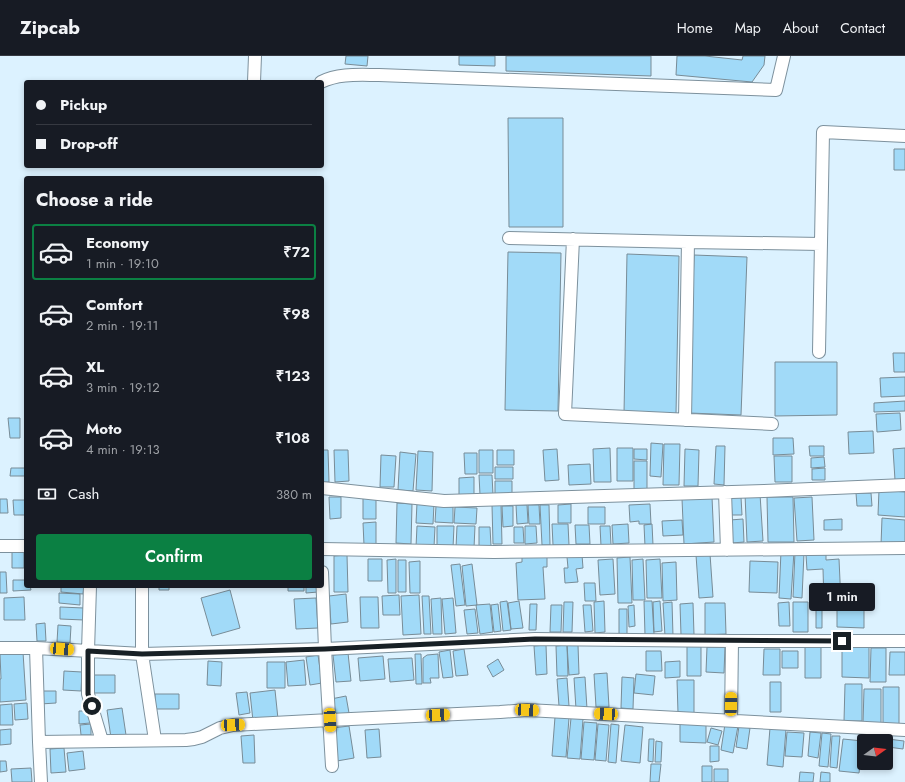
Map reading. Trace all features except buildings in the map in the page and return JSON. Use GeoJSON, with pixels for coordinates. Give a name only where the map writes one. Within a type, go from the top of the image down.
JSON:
{"type":"FeatureCollection","features":[{"type":"Feature","properties":{"kind":"street"},"geometry":{"type":"LineString","coordinates":[[254,80],[255,56]]}},
{"type":"Feature","properties":{"kind":"street"},"geometry":{"type":"LineString","coordinates":[[324,80],[344,75],[776,90],[784,56]]}},
{"type":"Feature","properties":{"kind":"street"},"geometry":{"type":"LineString","coordinates":[[819,352],[823,132],[905,136]]}},
{"type":"Feature","properties":{"kind":"street"},"geometry":{"type":"LineString","coordinates":[[509,238],[821,244]]}},
{"type":"Feature","properties":{"kind":"street"},"geometry":{"type":"LineString","coordinates":[[573,239],[565,414],[772,424]]}},
{"type":"Feature","properties":{"kind":"street"},"geometry":{"type":"LineString","coordinates":[[685,420],[688,242]]}},
{"type":"Feature","properties":{"kind":"street"},"geometry":{"type":"LineString","coordinates":[[324,488],[444,501],[905,485]]}},
{"type":"Feature","properties":{"kind":"street"},"geometry":{"type":"LineString","coordinates":[[725,492],[726,550]]}},
{"type":"Feature","properties":{"kind":"street"},"geometry":{"type":"LineString","coordinates":[[0,546],[24,546]]}},
{"type":"Feature","properties":{"kind":"street"},"geometry":{"type":"LineString","coordinates":[[324,549],[494,552],[905,548]]}},
{"type":"Feature","properties":{"kind":"street"},"geometry":{"type":"LineString","coordinates":[[90,588],[88,694],[102,741]]}},
{"type":"Feature","properties":{"kind":"street"},"geometry":{"type":"LineString","coordinates":[[142,588],[142,654],[156,740]]}},
{"type":"Feature","properties":{"kind":"street"},"geometry":{"type":"LineString","coordinates":[[323,588],[332,766]]}},
{"type":"Feature","properties":{"kind":"street"},"geometry":{"type":"LineString","coordinates":[[0,648],[36,648],[142,654],[325,649],[535,639],[905,641]]}},
{"type":"Feature","properties":{"kind":"street"},"geometry":{"type":"LineString","coordinates":[[731,720],[732,641]]}},
{"type":"Feature","properties":{"kind":"street"},"geometry":{"type":"LineString","coordinates":[[36,648],[41,782]]}},
{"type":"Feature","properties":{"kind":"street"},"geometry":{"type":"LineString","coordinates":[[39,742],[194,739],[226,726],[527,710],[905,730]]}},
{"type":"Feature","properties":{"kind":"route"},"geometry":{"type":"LineString","coordinates":[[92,706],[88,694],[88,651],[142,654],[325,649],[535,639],[842,641]]}}]}
